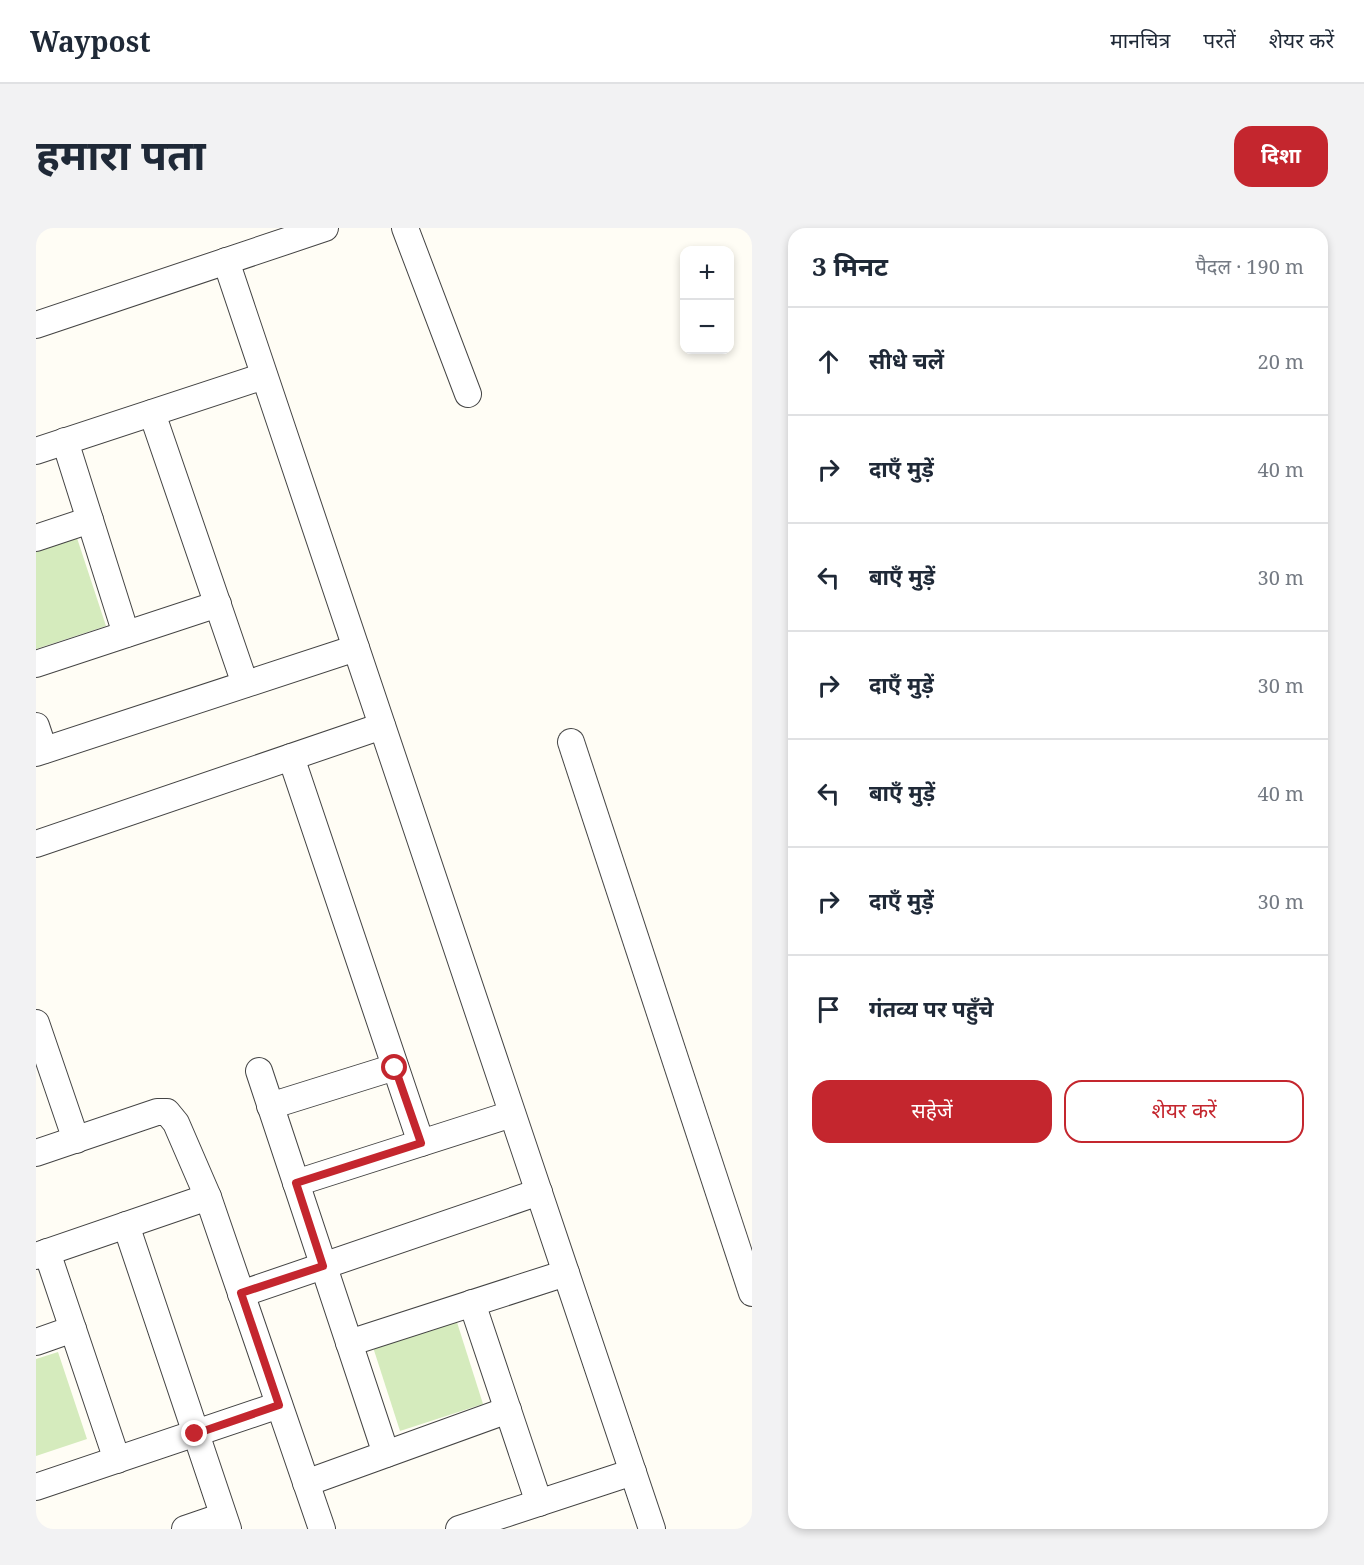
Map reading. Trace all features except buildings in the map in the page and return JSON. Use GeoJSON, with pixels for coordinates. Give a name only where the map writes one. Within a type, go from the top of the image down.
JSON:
{"type":"FeatureCollection","features":[{"type":"Feature","properties":{"kind":"street"},"geometry":{"type":"LineString","coordinates":[[36,326],[325,228]]}},
{"type":"Feature","properties":{"kind":"street"},"geometry":{"type":"LineString","coordinates":[[405,228],[468,394]]}},
{"type":"Feature","properties":{"kind":"street"},"geometry":{"type":"LineString","coordinates":[[226,261],[652,1529]]}},
{"type":"Feature","properties":{"kind":"street"},"geometry":{"type":"LineString","coordinates":[[36,451],[264,376]]}},
{"type":"Feature","properties":{"kind":"street"},"geometry":{"type":"LineString","coordinates":[[152,413],[245,684]]}},
{"type":"Feature","properties":{"kind":"street"},"geometry":{"type":"LineString","coordinates":[[65,441],[126,634]]}},
{"type":"Feature","properties":{"kind":"street"},"geometry":{"type":"LineString","coordinates":[[36,538],[90,520]]}},
{"type":"Feature","properties":{"kind":"street"},"geometry":{"type":"LineString","coordinates":[[36,664],[218,604]]}},
{"type":"Feature","properties":{"kind":"street"},"geometry":{"type":"LineString","coordinates":[[36,726],[40,751],[356,648]]}},
{"type":"Feature","properties":{"kind":"street"},"geometry":{"type":"LineString","coordinates":[[36,844],[382,726]]}},
{"type":"Feature","properties":{"kind":"street"},"geometry":{"type":"LineString","coordinates":[[571,742],[752,1293]]}},
{"type":"Feature","properties":{"kind":"street"},"geometry":{"type":"LineString","coordinates":[[291,757],[421,1143]]}},
{"type":"Feature","properties":{"kind":"street"},"geometry":{"type":"LineString","coordinates":[[36,1023],[76,1140]]}},
{"type":"Feature","properties":{"kind":"street"},"geometry":{"type":"LineString","coordinates":[[270,1106],[395,1068]]}},
{"type":"Feature","properties":{"kind":"street"},"geometry":{"type":"LineString","coordinates":[[259,1071],[386,1454]]}},
{"type":"Feature","properties":{"kind":"street"},"geometry":{"type":"LineString","coordinates":[[36,1153],[157,1112],[166,1112],[176,1124],[208,1197],[322,1529]]}},
{"type":"Feature","properties":{"kind":"street"},"geometry":{"type":"LineString","coordinates":[[296,1183],[512,1114]]}},
{"type":"Feature","properties":{"kind":"street"},"geometry":{"type":"LineString","coordinates":[[241,1293],[539,1192]]}},
{"type":"Feature","properties":{"kind":"street"},"geometry":{"type":"LineString","coordinates":[[117,1460],[73,1329],[41,1254],[208,1197]]}},
{"type":"Feature","properties":{"kind":"street"},"geometry":{"type":"LineString","coordinates":[[126,1225],[226,1522],[185,1529]]}},
{"type":"Feature","properties":{"kind":"street"},"geometry":{"type":"LineString","coordinates":[[349,1342],[566,1273]]}},
{"type":"Feature","properties":{"kind":"street"},"geometry":{"type":"LineString","coordinates":[[472,1303],[539,1503]]}},
{"type":"Feature","properties":{"kind":"street"},"geometry":{"type":"LineString","coordinates":[[36,1342],[73,1329]]}},
{"type":"Feature","properties":{"kind":"street"},"geometry":{"type":"LineString","coordinates":[[36,1487],[279,1405]]}},
{"type":"Feature","properties":{"kind":"street"},"geometry":{"type":"LineString","coordinates":[[306,1483],[508,1410]]}},
{"type":"Feature","properties":{"kind":"street"},"geometry":{"type":"LineString","coordinates":[[459,1529],[633,1472]]}},
{"type":"Feature","properties":{"kind":"green space"},"geometry":{"type":"Polygon","coordinates":[[[77,538],[106,626],[36,649],[36,552],[77,538]]]}},
{"type":"Feature","properties":{"kind":"green space"},"geometry":{"type":"Polygon","coordinates":[[[455,1316],[483,1404],[400,1431],[372,1344],[455,1316]]]}},
{"type":"Feature","properties":{"kind":"green space"},"geometry":{"type":"Polygon","coordinates":[[[58,1352],[87,1439],[36,1456],[36,1359],[58,1352]]]}},
{"type":"Feature","properties":{"kind":"route"},"geometry":{"type":"LineString","coordinates":[[195,1434],[279,1405],[241,1293],[323,1266],[296,1183],[421,1143],[395,1068]]}}]}
